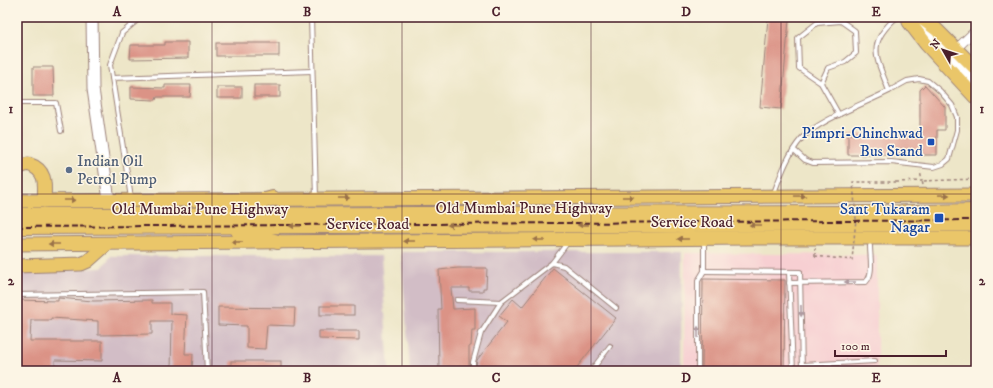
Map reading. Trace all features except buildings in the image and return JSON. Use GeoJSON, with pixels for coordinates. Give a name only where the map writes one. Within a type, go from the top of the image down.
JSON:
{"type":"FeatureCollection","features":[{"type":"Feature","properties":{"kind":"highway"},"geometry":{"type":"LineString","coordinates":[[220,220],[273,198]]}},
{"type":"Feature","properties":{"kind":"highway","name":"Old Mumbai Pune Highway"},"geometry":{"type":"LineString","coordinates":[[73,221],[976,211]]}},
{"type":"Feature","properties":{"kind":"highway"},"geometry":{"type":"LineString","coordinates":[[17,215],[73,221]]}},
{"type":"Feature","properties":{"kind":"highway"},"geometry":{"type":"LineString","coordinates":[[220,220],[278,242]]}},
{"type":"Feature","properties":{"kind":"highway","name":"Old Mumbai Pune Highway"},"geometry":{"type":"LineString","coordinates":[[220,220],[976,224]]}},
{"type":"Feature","properties":{"kind":"highway"},"geometry":{"type":"LineString","coordinates":[[17,228],[73,221]]}},
{"type":"Feature","properties":{"kind":"main road"},"geometry":{"type":"LineString","coordinates":[[913,18],[956,49],[976,69]]}},
{"type":"Feature","properties":{"kind":"main road"},"geometry":{"type":"LineString","coordinates":[[913,18],[926,44],[976,98]]}},
{"type":"Feature","properties":{"kind":"main road"},"geometry":{"type":"LineString","coordinates":[[17,168],[28,164],[43,174],[44,201]]}},
{"type":"Feature","properties":{"kind":"main road"},"geometry":{"type":"LineString","coordinates":[[17,201],[273,198],[976,195]]}},
{"type":"Feature","properties":{"kind":"main road","name":"Service Road"},"geometry":{"type":"LineString","coordinates":[[17,244],[704,238],[976,238]]}},
{"type":"Feature","properties":{"kind":"main road"},"geometry":{"type":"LineString","coordinates":[[750,238],[778,246],[815,251],[870,246],[976,246]]}},
{"type":"Feature","properties":{"kind":"main road"},"geometry":{"type":"LineString","coordinates":[[17,266],[81,264],[88,261],[107,244]]}},
{"type":"Feature","properties":{"kind":"street"},"geometry":{"type":"LineString","coordinates":[[92,17],[93,90],[109,200]]}},
{"type":"Feature","properties":{"kind":"street"},"geometry":{"type":"LineString","coordinates":[[913,18],[976,81]]}},
{"type":"Feature","properties":{"kind":"street"},"geometry":{"type":"LineString","coordinates":[[956,49],[976,30]]}},
{"type":"Feature","properties":{"kind":"lane"},"geometry":{"type":"LineString","coordinates":[[131,200],[110,65],[122,33],[141,17]]}},
{"type":"Feature","properties":{"kind":"lane"},"geometry":{"type":"LineString","coordinates":[[311,17],[316,198]]}},
{"type":"Feature","properties":{"kind":"lane"},"geometry":{"type":"LineString","coordinates":[[889,91],[877,59],[875,47],[878,38],[887,25],[897,17]]}},
{"type":"Feature","properties":{"kind":"lane"},"geometry":{"type":"LineString","coordinates":[[821,83],[828,68],[845,62],[856,53],[855,31],[842,21],[817,23],[798,38],[799,68],[821,83],[839,116]]}},
{"type":"Feature","properties":{"kind":"lane"},"geometry":{"type":"LineString","coordinates":[[112,78],[312,71]]}},
{"type":"Feature","properties":{"kind":"lane"},"geometry":{"type":"LineString","coordinates":[[773,196],[781,173],[794,150],[803,138],[817,127],[889,91],[907,80],[919,79],[928,81],[940,91],[952,105],[957,117],[957,130],[950,159],[943,164],[934,167],[891,162],[813,163],[805,160],[794,150]]}},
{"type":"Feature","properties":{"kind":"lane"},"geometry":{"type":"LineString","coordinates":[[17,103],[56,103],[61,131]]}},
{"type":"Feature","properties":{"kind":"lane"},"geometry":{"type":"LineString","coordinates":[[698,371],[698,280],[704,271],[704,238]]}},
{"type":"Feature","properties":{"kind":"lane"},"geometry":{"type":"LineString","coordinates":[[474,371],[473,362],[481,333],[501,302],[552,263],[569,240]]}},
{"type":"Feature","properties":{"kind":"lane"},"geometry":{"type":"LineString","coordinates":[[789,283],[866,282],[870,278],[870,246]]}},
{"type":"Feature","properties":{"kind":"lane"},"geometry":{"type":"LineString","coordinates":[[552,263],[564,266],[616,308]]}},
{"type":"Feature","properties":{"kind":"lane"},"geometry":{"type":"LineString","coordinates":[[704,271],[800,272],[802,371]]}},
{"type":"Feature","properties":{"kind":"lane"},"geometry":{"type":"LineString","coordinates":[[789,273],[793,371]]}},
{"type":"Feature","properties":{"kind":"lane"},"geometry":{"type":"LineString","coordinates":[[17,295],[203,292],[206,371]]}},
{"type":"Feature","properties":{"kind":"lane"},"geometry":{"type":"LineString","coordinates":[[457,300],[501,302]]}},
{"type":"Feature","properties":{"kind":"lane"},"geometry":{"type":"LineString","coordinates":[[591,371],[610,346]]}},
{"type":"Feature","properties":{"kind":"lane"},"geometry":{"type":"LineString","coordinates":[[802,365],[875,361]]}},
{"type":"Feature","properties":{"kind":"path"},"geometry":{"type":"LineString","coordinates":[[919,166],[922,181]]}},
{"type":"Feature","properties":{"kind":"path"},"geometry":{"type":"LineString","coordinates":[[815,251],[852,260],[856,219],[853,182],[976,179]]}},
{"type":"Feature","properties":{"kind":"shaded area"},"geometry":{"type":"Polygon","coordinates":[[[401,252],[682,252],[681,371],[410,371],[401,252]]]}},
{"type":"Feature","properties":{"kind":"shaded area"},"geometry":{"type":"Polygon","coordinates":[[[685,253],[877,255],[877,371],[684,371],[685,253]]]}},
{"type":"Feature","properties":{"kind":"shaded area"},"geometry":{"type":"Polygon","coordinates":[[[111,256],[381,256],[389,371],[17,371],[17,270],[102,268],[111,256]]]}},
{"type":"Feature","properties":{"kind":"railway"},"geometry":{"type":"LineString","coordinates":[[17,227],[976,220]]}},
{"type":"Feature","properties":{"kind":"place","name":"Pimpri-Chinchwad Bus Stand"},"geometry":{"type":"Point","coordinates":[931,142]}},
{"type":"Feature","properties":{"kind":"place","name":"Indian Oil Petrol Pump"},"geometry":{"type":"Point","coordinates":[69,170]}},
{"type":"Feature","properties":{"kind":"place","name":"Sant Tukaram Nagar"},"geometry":{"type":"Point","coordinates":[939,218]}}]}
